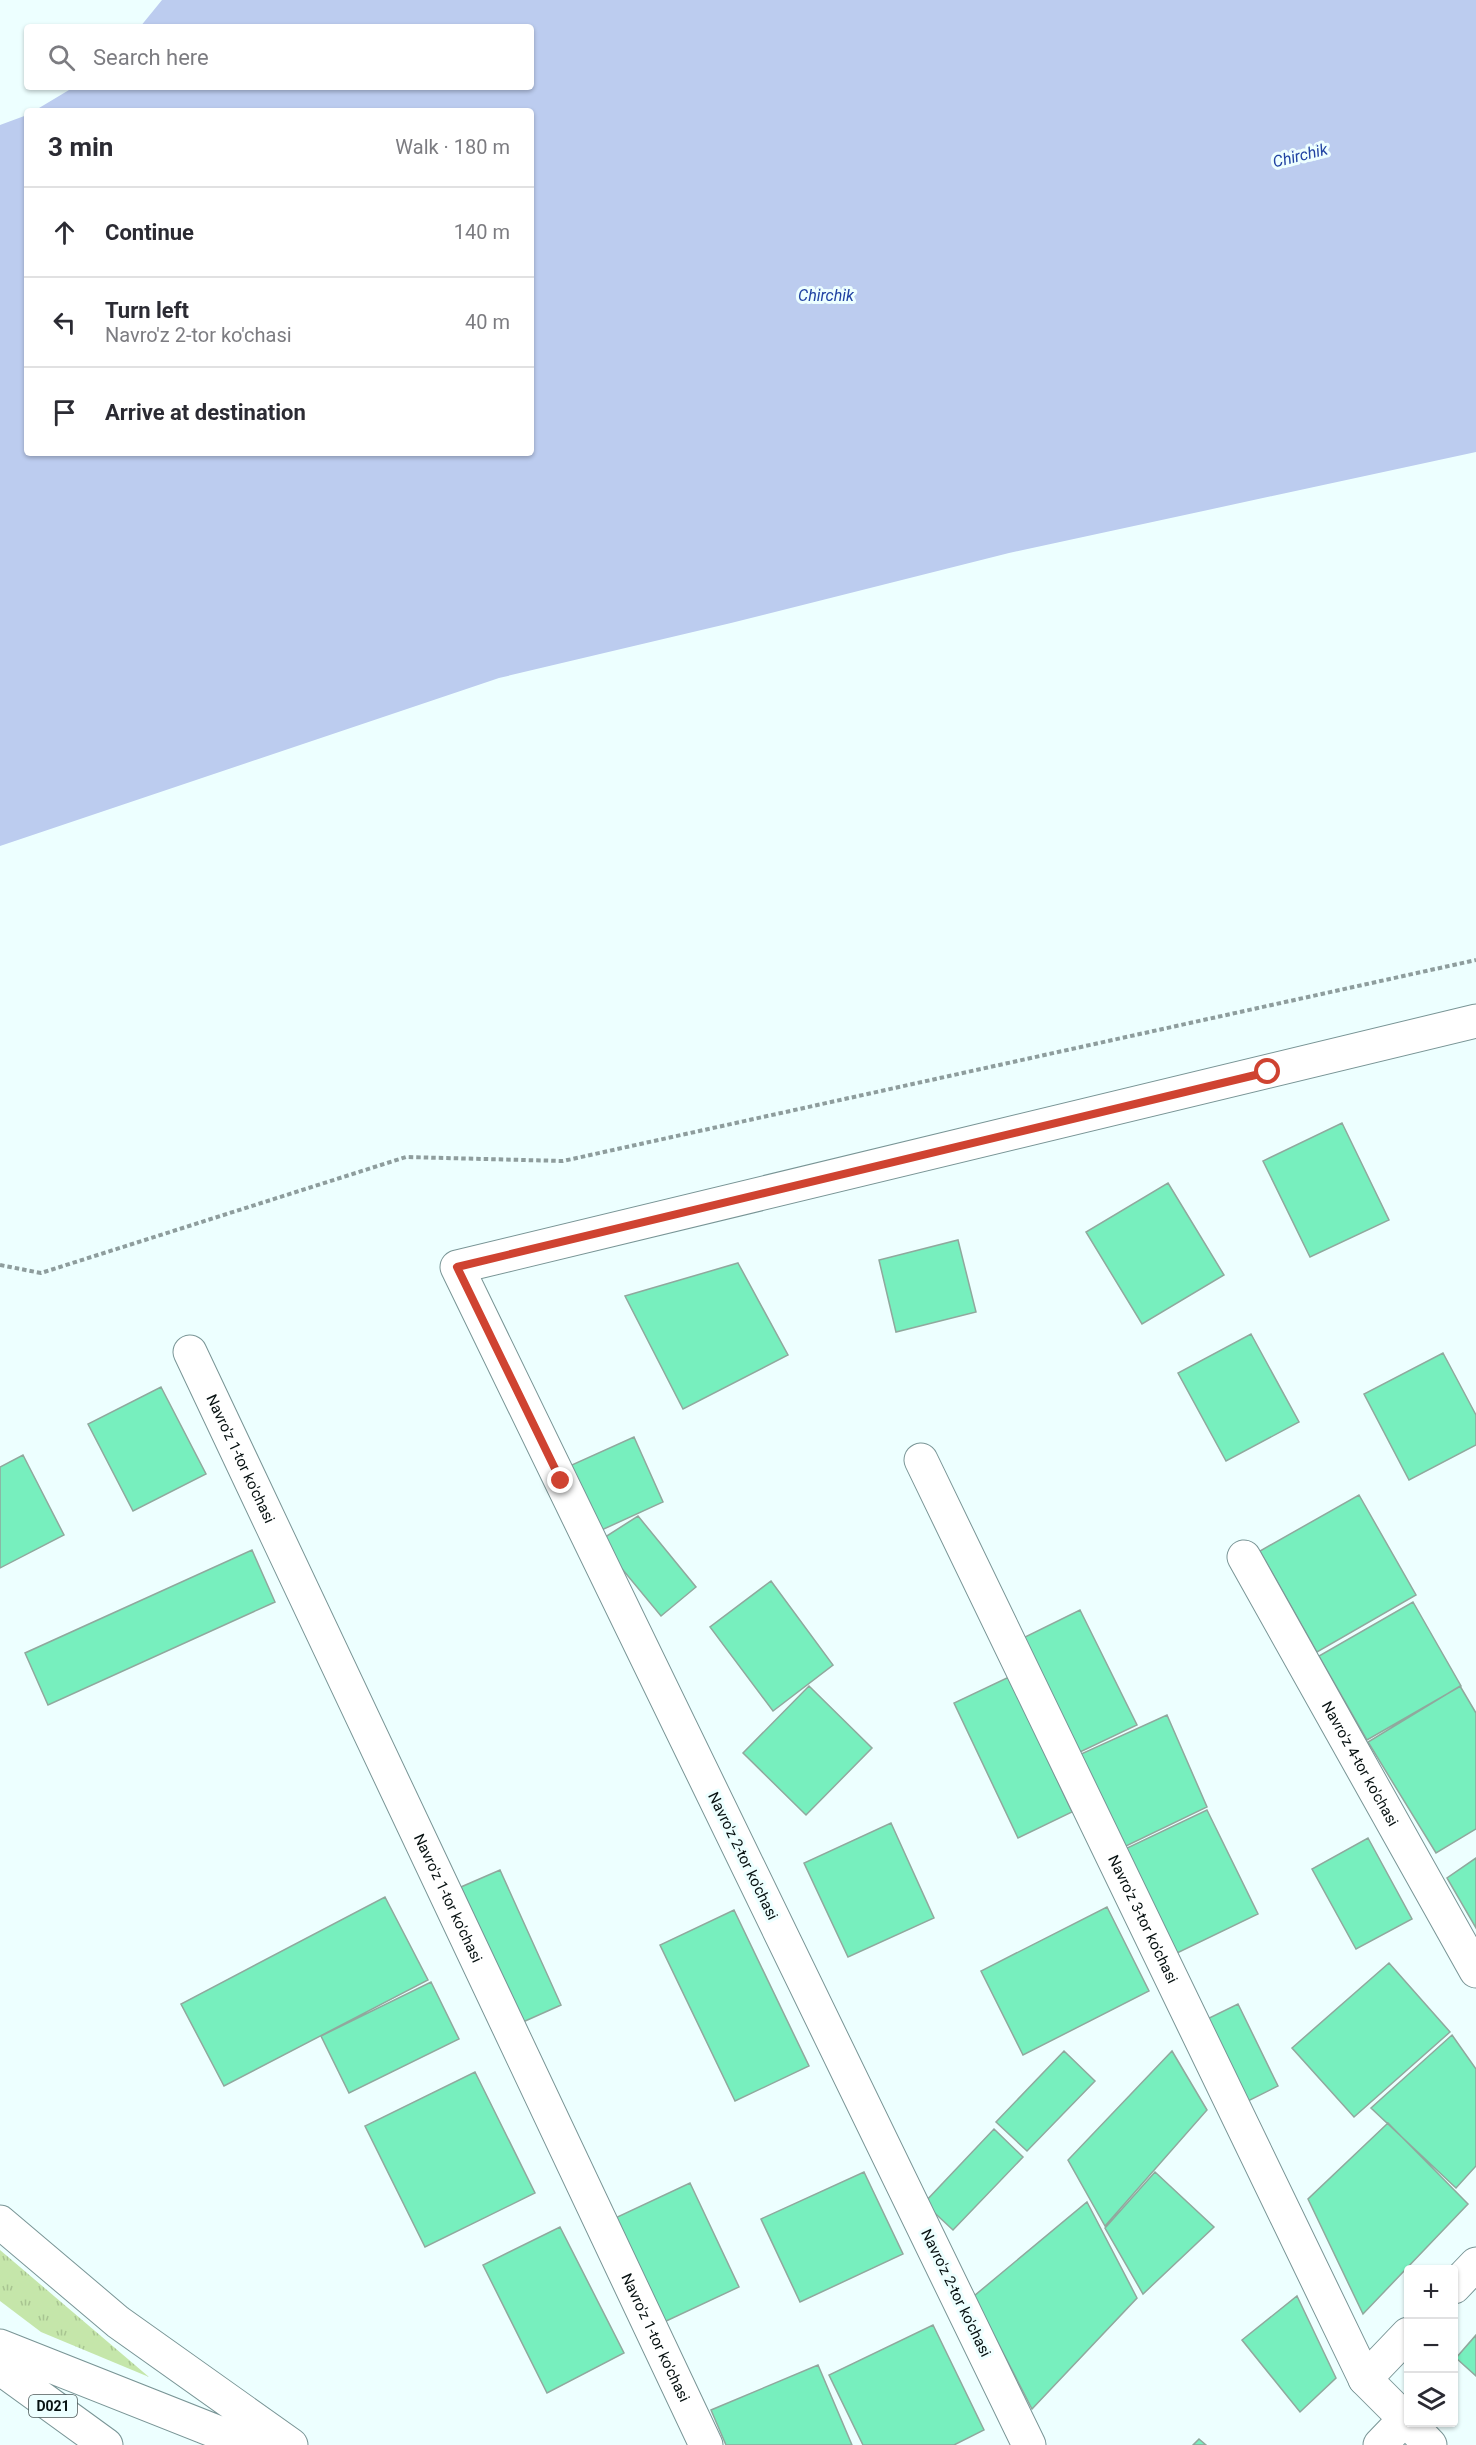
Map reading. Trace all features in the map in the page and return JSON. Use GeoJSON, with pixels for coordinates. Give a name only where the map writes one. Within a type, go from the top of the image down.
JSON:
{"type":"FeatureCollection","features":[{"type":"Feature","properties":{"kind":"main road","name":"Navro'z 2-tor ko'chasi"},"geometry":{"type":"LineString","coordinates":[[1029,2445],[457,1267],[1476,1021]]}},
{"type":"Feature","properties":{"kind":"main road","name":"Navro'z 1-tor ko'chasi"},"geometry":{"type":"LineString","coordinates":[[190,1352],[706,2445]]}},
{"type":"Feature","properties":{"kind":"main road","name":"Navro'z 3-tor ko'chasi"},"geometry":{"type":"LineString","coordinates":[[921,1460],[1365,2379],[1404,2418]]}},
{"type":"Feature","properties":{"kind":"main road","name":"Navro'z 4-tor ko'chasi"},"geometry":{"type":"LineString","coordinates":[[1244,1557],[1476,1971]]}},
{"type":"Feature","properties":{"kind":"main road"},"geometry":{"type":"LineString","coordinates":[[0,2222],[118,2322],[291,2445]]}},
{"type":"Feature","properties":{"kind":"main road"},"geometry":{"type":"LineString","coordinates":[[1458,2283],[1476,2264]]}},
{"type":"Feature","properties":{"kind":"main road"},"geometry":{"type":"LineString","coordinates":[[1365,2379],[1404,2338]]}},
{"type":"Feature","properties":{"kind":"main road"},"geometry":{"type":"LineString","coordinates":[[0,2346],[250,2445]]}},
{"type":"Feature","properties":{"kind":"main road","name":"D021"},"geometry":{"type":"LineString","coordinates":[[0,2368],[106,2445]]}},
{"type":"Feature","properties":{"kind":"main road"},"geometry":{"type":"LineString","coordinates":[[1380,2445],[1404,2420]]}},
{"type":"Feature","properties":{"kind":"main road"},"geometry":{"type":"LineString","coordinates":[[1413,2427],[1430,2445]]}},
{"type":"Feature","properties":{"kind":"path"},"geometry":{"type":"LineString","coordinates":[[0,1265],[41,1273],[406,1157],[563,1161],[1476,960]]}},
{"type":"Feature","properties":{"kind":"green space"},"geometry":{"type":"Polygon","coordinates":[[[0,2250],[149,2377],[41,2332],[0,2301],[0,2250]]]}},
{"type":"Feature","properties":{"kind":"water","name":"Chirchik"},"geometry":{"type":"Polygon","coordinates":[[[162,0],[1476,0],[1476,452],[1009,553],[731,623],[499,678],[0,846],[0,125],[24,116],[24,456],[534,456],[534,108],[39,108],[69,90],[534,90],[534,24],[142,24],[162,0]]]}},
{"type":"Feature","properties":{"kind":"building"},"geometry":{"type":"Polygon","coordinates":[[[1342,1123],[1389,1220],[1310,1257],[1263,1161],[1342,1123]]]}},
{"type":"Feature","properties":{"kind":"building"},"geometry":{"type":"Polygon","coordinates":[[[1168,1183],[1224,1275],[1142,1324],[1086,1232],[1168,1183]]]}},
{"type":"Feature","properties":{"kind":"building"},"geometry":{"type":"Polygon","coordinates":[[[958,1240],[976,1312],[896,1332],[879,1260],[958,1240]]]}},
{"type":"Feature","properties":{"kind":"building"},"geometry":{"type":"Polygon","coordinates":[[[738,1263],[788,1355],[683,1409],[625,1296],[738,1263]]]}},
{"type":"Feature","properties":{"kind":"building"},"geometry":{"type":"Polygon","coordinates":[[[1251,1334],[1299,1422],[1226,1461],[1178,1373],[1251,1334]]]}},
{"type":"Feature","properties":{"kind":"building"},"geometry":{"type":"Polygon","coordinates":[[[1443,1353],[1476,1415],[1476,1445],[1409,1480],[1364,1394],[1443,1353]]]}},
{"type":"Feature","properties":{"kind":"building"},"geometry":{"type":"Polygon","coordinates":[[[161,1387],[206,1474],[133,1511],[88,1424],[161,1387]]]}},
{"type":"Feature","properties":{"kind":"building"},"geometry":{"type":"Polygon","coordinates":[[[634,1437],[663,1502],[595,1533],[565,1468],[634,1437]]]}},
{"type":"Feature","properties":{"kind":"building"},"geometry":{"type":"Polygon","coordinates":[[[23,1455],[64,1535],[0,1568],[0,1467],[23,1455]]]}},
{"type":"Feature","properties":{"kind":"building"},"geometry":{"type":"Polygon","coordinates":[[[1359,1495],[1416,1595],[1317,1652],[1260,1551],[1359,1495]]]}},
{"type":"Feature","properties":{"kind":"building"},"geometry":{"type":"Polygon","coordinates":[[[638,1516],[696,1587],[661,1616],[599,1541],[638,1516]]]}},
{"type":"Feature","properties":{"kind":"building"},"geometry":{"type":"Polygon","coordinates":[[[252,1550],[275,1602],[48,1705],[25,1653],[252,1550]]]}},
{"type":"Feature","properties":{"kind":"building"},"geometry":{"type":"Polygon","coordinates":[[[771,1581],[833,1665],[773,1711],[710,1627],[771,1581]]]}},
{"type":"Feature","properties":{"kind":"building"},"geometry":{"type":"Polygon","coordinates":[[[1413,1602],[1461,1686],[1367,1740],[1319,1656],[1413,1602]]]}},
{"type":"Feature","properties":{"kind":"building"},"geometry":{"type":"Polygon","coordinates":[[[1080,1610],[1137,1725],[1080,1752],[1023,1638],[1080,1610]]]}},
{"type":"Feature","properties":{"kind":"building"},"geometry":{"type":"Polygon","coordinates":[[[1009,1677],[1072,1812],[1018,1838],[954,1703],[1009,1677]]]}},
{"type":"Feature","properties":{"kind":"building"},"geometry":{"type":"Polygon","coordinates":[[[809,1686],[872,1748],[806,1815],[743,1753],[809,1686]]]}},
{"type":"Feature","properties":{"kind":"building"},"geometry":{"type":"Polygon","coordinates":[[[1460,1686],[1476,1713],[1476,1829],[1436,1853],[1368,1742],[1460,1686]]]}},
{"type":"Feature","properties":{"kind":"building"},"geometry":{"type":"Polygon","coordinates":[[[1167,1715],[1207,1807],[1124,1847],[1081,1754],[1167,1715]]]}},
{"type":"Feature","properties":{"kind":"building"},"geometry":{"type":"Polygon","coordinates":[[[1207,1810],[1258,1914],[1175,1954],[1125,1849],[1207,1810]]]}},
{"type":"Feature","properties":{"kind":"building"},"geometry":{"type":"Polygon","coordinates":[[[891,1823],[934,1918],[848,1957],[804,1863],[891,1823]]]}},
{"type":"Feature","properties":{"kind":"building"},"geometry":{"type":"Polygon","coordinates":[[[1368,1838],[1412,1919],[1356,1949],[1312,1869],[1368,1838]]]}},
{"type":"Feature","properties":{"kind":"building"},"geometry":{"type":"Polygon","coordinates":[[[1476,1858],[1476,1928],[1447,1878],[1476,1858]]]}},
{"type":"Feature","properties":{"kind":"building"},"geometry":{"type":"Polygon","coordinates":[[[500,1870],[561,2005],[523,2022],[461,1887],[500,1870]]]}},
{"type":"Feature","properties":{"kind":"building"},"geometry":{"type":"Polygon","coordinates":[[[385,1897],[428,1980],[224,2086],[181,2004],[385,1897]]]}},
{"type":"Feature","properties":{"kind":"building"},"geometry":{"type":"Polygon","coordinates":[[[1107,1907],[1149,1991],[1023,2055],[981,1971],[1107,1907]]]}},
{"type":"Feature","properties":{"kind":"building"},"geometry":{"type":"Polygon","coordinates":[[[734,1910],[809,2066],[735,2101],[660,1945],[734,1910]]]}},
{"type":"Feature","properties":{"kind":"building"},"geometry":{"type":"Polygon","coordinates":[[[1389,1963],[1450,2032],[1354,2117],[1292,2048],[1389,1963]]]}},
{"type":"Feature","properties":{"kind":"building"},"geometry":{"type":"Polygon","coordinates":[[[431,1982],[459,2039],[349,2093],[321,2036],[431,1982]]]}},
{"type":"Feature","properties":{"kind":"building"},"geometry":{"type":"Polygon","coordinates":[[[1238,2004],[1278,2086],[1242,2104],[1201,2022],[1238,2004]]]}},
{"type":"Feature","properties":{"kind":"building"},"geometry":{"type":"Polygon","coordinates":[[[1452,2035],[1476,2069],[1476,2166],[1456,2188],[1371,2108],[1452,2035]]]}},
{"type":"Feature","properties":{"kind":"building"},"geometry":{"type":"Polygon","coordinates":[[[1064,2051],[1095,2081],[1027,2151],[996,2122],[1064,2051]]]}},
{"type":"Feature","properties":{"kind":"building"},"geometry":{"type":"Polygon","coordinates":[[[1172,2051],[1207,2110],[1105,2226],[1068,2160],[1172,2051]]]}},
{"type":"Feature","properties":{"kind":"building"},"geometry":{"type":"Polygon","coordinates":[[[475,2072],[535,2193],[425,2247],[365,2126],[475,2072]]]}},
{"type":"Feature","properties":{"kind":"building"},"geometry":{"type":"Polygon","coordinates":[[[1388,2123],[1468,2204],[1410,2265],[1404,2265],[1404,2271],[1363,2314],[1308,2199],[1388,2123]]]}},
{"type":"Feature","properties":{"kind":"building"},"geometry":{"type":"Polygon","coordinates":[[[994,2129],[1023,2157],[953,2230],[924,2203],[994,2129]]]}},
{"type":"Feature","properties":{"kind":"building"},"geometry":{"type":"Polygon","coordinates":[[[864,2172],[903,2254],[800,2302],[761,2219],[864,2172]]]}},
{"type":"Feature","properties":{"kind":"building"},"geometry":{"type":"Polygon","coordinates":[[[1155,2172],[1214,2227],[1143,2294],[1105,2228],[1155,2172]]]}},
{"type":"Feature","properties":{"kind":"building"},"geometry":{"type":"Polygon","coordinates":[[[690,2183],[739,2287],[662,2323],[613,2219],[690,2183]]]}},
{"type":"Feature","properties":{"kind":"building"},"geometry":{"type":"Polygon","coordinates":[[[1087,2202],[1137,2298],[1032,2409],[974,2296],[1087,2202]]]}},
{"type":"Feature","properties":{"kind":"building"},"geometry":{"type":"Polygon","coordinates":[[[560,2227],[624,2353],[547,2393],[483,2265],[560,2227]]]}},
{"type":"Feature","properties":{"kind":"building"},"geometry":{"type":"Polygon","coordinates":[[[1297,2296],[1336,2378],[1300,2412],[1242,2340],[1297,2296]]]}},
{"type":"Feature","properties":{"kind":"building"},"geometry":{"type":"Polygon","coordinates":[[[933,2325],[984,2430],[954,2445],[863,2445],[829,2375],[933,2325]]]}},
{"type":"Feature","properties":{"kind":"building"},"geometry":{"type":"Polygon","coordinates":[[[1476,2335],[1476,2376],[1458,2360],[1458,2356],[1476,2335]]]}},
{"type":"Feature","properties":{"kind":"building"},"geometry":{"type":"Polygon","coordinates":[[[818,2365],[852,2445],[726,2445],[711,2410],[818,2365]]]}},
{"type":"Feature","properties":{"kind":"building"},"geometry":{"type":"Polygon","coordinates":[[[1199,2439],[1206,2445],[1193,2445],[1199,2439]]]}},
{"type":"Feature","properties":{"kind":"route"},"geometry":{"type":"LineString","coordinates":[[561,1481],[457,1267],[1268,1072]]}}]}
